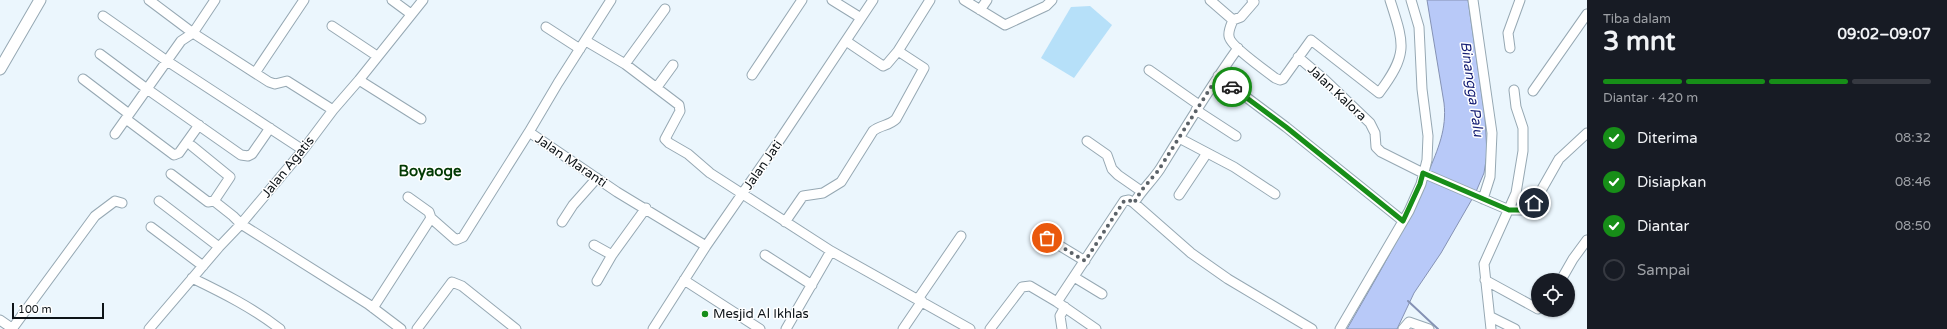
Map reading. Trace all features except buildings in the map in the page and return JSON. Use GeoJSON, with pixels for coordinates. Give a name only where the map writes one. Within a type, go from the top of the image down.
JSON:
{"type":"FeatureCollection","features":[{"type":"Feature","properties":{"kind":"main road"},"geometry":{"type":"LineString","coordinates":[[0,69],[40,0]]}},
{"type":"Feature","properties":{"kind":"street"},"geometry":{"type":"LineString","coordinates":[[149,0],[193,33],[255,73],[272,83],[287,81],[333,110]]}},
{"type":"Feature","properties":{"kind":"street"},"geometry":{"type":"LineString","coordinates":[[115,134],[181,41],[193,33],[215,0]]}},
{"type":"Feature","properties":{"kind":"street"},"geometry":{"type":"LineString","coordinates":[[255,73],[304,0]]}},
{"type":"Feature","properties":{"kind":"street"},"geometry":{"type":"LineString","coordinates":[[392,0],[411,14]]}},
{"type":"Feature","properties":{"kind":"street","name":"Jalan Agatis"},"geometry":{"type":"LineString","coordinates":[[151,328],[192,278],[241,224],[303,150],[333,110],[423,0]]}},
{"type":"Feature","properties":{"kind":"street","name":"Jalan Maranti"},"geometry":{"type":"LineString","coordinates":[[611,0],[529,132],[597,178],[706,246]]}},
{"type":"Feature","properties":{"kind":"street"},"geometry":{"type":"LineString","coordinates":[[752,75],[802,0]]}},
{"type":"Feature","properties":{"kind":"street"},"geometry":{"type":"LineString","coordinates":[[832,0],[861,18]]}},
{"type":"Feature","properties":{"kind":"street","name":"Jalan Jati"},"geometry":{"type":"LineString","coordinates":[[652,329],[706,246],[743,194],[873,0]]}},
{"type":"Feature","properties":{"kind":"street"},"geometry":{"type":"LineString","coordinates":[[846,41],[883,66],[898,51],[930,0]]}},
{"type":"Feature","properties":{"kind":"street"},"geometry":{"type":"LineString","coordinates":[[964,0],[1005,25],[1046,6],[1052,0]]}},
{"type":"Feature","properties":{"kind":"street"},"geometry":{"type":"LineString","coordinates":[[980,10],[986,0]]}},
{"type":"Feature","properties":{"kind":"street"},"geometry":{"type":"LineString","coordinates":[[1210,0],[1233,20],[1241,17],[1254,1]]}},
{"type":"Feature","properties":{"kind":"street"},"geometry":{"type":"LineString","coordinates":[[1298,57],[1309,41],[1313,41],[1379,93],[1401,55],[1402,41],[1400,30],[1390,0]]}},
{"type":"Feature","properties":{"kind":"street"},"geometry":{"type":"LineString","coordinates":[[1340,329],[1403,221],[1425,174],[1428,136],[1422,89],[1418,27],[1411,0]]}},
{"type":"Feature","properties":{"kind":"street"},"geometry":{"type":"LineString","coordinates":[[1473,0],[1492,133],[1490,177],[1480,198]]}},
{"type":"Feature","properties":{"kind":"street"},"geometry":{"type":"LineString","coordinates":[[1510,48],[1508,33],[1520,0]]}},
{"type":"Feature","properties":{"kind":"street"},"geometry":{"type":"LineString","coordinates":[[626,64],[665,9]]}},
{"type":"Feature","properties":{"kind":"street"},"geometry":{"type":"LineString","coordinates":[[1533,91],[1587,14]]}},
{"type":"Feature","properties":{"kind":"street"},"geometry":{"type":"LineString","coordinates":[[103,16],[167,61],[303,150]]}},
{"type":"Feature","properties":{"kind":"street","name":"Jalan Kalora"},"geometry":{"type":"LineString","coordinates":[[1233,20],[1228,36],[1238,48],[1275,78],[1280,80],[1288,73],[1298,57],[1366,118],[1374,129],[1376,147],[1381,152],[1425,174],[1509,210]]}},
{"type":"Feature","properties":{"kind":"street"},"geometry":{"type":"LineString","coordinates":[[332,26],[377,56]]}},
{"type":"Feature","properties":{"kind":"street"},"geometry":{"type":"LineString","coordinates":[[546,27],[580,49]]}},
{"type":"Feature","properties":{"kind":"street"},"geometry":{"type":"LineString","coordinates":[[586,40],[626,64],[674,100],[680,108],[666,136],[666,141],[688,154],[710,173],[785,222],[831,250],[970,329]]}},
{"type":"Feature","properties":{"kind":"street"},"geometry":{"type":"LineString","coordinates":[[1134,203],[1141,191],[1158,171],[1218,76],[1238,48]]}},
{"type":"Feature","properties":{"kind":"street"},"geometry":{"type":"LineString","coordinates":[[785,222],[803,196],[823,193],[841,182],[873,131],[882,126],[889,125],[896,119],[924,68],[898,51]]}},
{"type":"Feature","properties":{"kind":"street"},"geometry":{"type":"LineString","coordinates":[[100,54],[241,155],[248,156],[252,154],[270,128]]}},
{"type":"Feature","properties":{"kind":"street"},"geometry":{"type":"LineString","coordinates":[[657,87],[673,65]]}},
{"type":"Feature","properties":{"kind":"street"},"geometry":{"type":"LineString","coordinates":[[1149,70],[1236,136]]}},
{"type":"Feature","properties":{"kind":"street"},"geometry":{"type":"LineString","coordinates":[[1218,76],[1286,127],[1403,221]]}},
{"type":"Feature","properties":{"kind":"street"},"geometry":{"type":"LineString","coordinates":[[83,78],[174,155],[179,153],[199,125]]}},
{"type":"Feature","properties":{"kind":"street"},"geometry":{"type":"LineString","coordinates":[[359,80],[421,119]]}},
{"type":"Feature","properties":{"kind":"street"},"geometry":{"type":"LineString","coordinates":[[1491,329],[1491,317],[1484,264],[1509,210],[1520,178],[1523,151],[1523,128],[1516,107],[1514,90]]}},
{"type":"Feature","properties":{"kind":"street"},"geometry":{"type":"LineString","coordinates":[[408,197],[429,212],[432,218],[456,240],[463,237],[529,132]]}},
{"type":"Feature","properties":{"kind":"street"},"geometry":{"type":"LineString","coordinates":[[1509,210],[1522,210],[1534,203],[1559,159],[1587,133]]}},
{"type":"Feature","properties":{"kind":"street"},"geometry":{"type":"LineString","coordinates":[[1179,138],[1255,179],[1275,194]]}},
{"type":"Feature","properties":{"kind":"street"},"geometry":{"type":"LineString","coordinates":[[1087,140],[1107,155],[1112,169],[1118,175],[1141,191]]}},
{"type":"Feature","properties":{"kind":"street"},"geometry":{"type":"LineString","coordinates":[[171,174],[208,202],[214,201],[230,177],[192,146]]}},
{"type":"Feature","properties":{"kind":"street"},"geometry":{"type":"LineString","coordinates":[[1179,195],[1207,153]]}},
{"type":"Feature","properties":{"kind":"street"},"geometry":{"type":"LineString","coordinates":[[562,222],[573,205],[597,178]]}},
{"type":"Feature","properties":{"kind":"street"},"geometry":{"type":"LineString","coordinates":[[0,320],[12,329],[95,216],[115,200],[122,203]]}},
{"type":"Feature","properties":{"kind":"street"},"geometry":{"type":"LineString","coordinates":[[1062,329],[1060,316],[1061,304],[1074,277],[1124,201],[1129,200],[1191,253],[1228,279],[1312,329]]}},
{"type":"Feature","properties":{"kind":"street"},"geometry":{"type":"LineString","coordinates":[[159,201],[219,247]]}},
{"type":"Feature","properties":{"kind":"street"},"geometry":{"type":"LineString","coordinates":[[214,201],[241,224],[373,308],[401,329]]}},
{"type":"Feature","properties":{"kind":"street"},"geometry":{"type":"LineString","coordinates":[[597,281],[612,255],[646,208]]}},
{"type":"Feature","properties":{"kind":"street"},"geometry":{"type":"LineString","coordinates":[[373,308],[432,218]]}},
{"type":"Feature","properties":{"kind":"street"},"geometry":{"type":"LineString","coordinates":[[151,227],[203,266]]}},
{"type":"Feature","properties":{"kind":"street"},"geometry":{"type":"LineString","coordinates":[[903,329],[961,236]]}},
{"type":"Feature","properties":{"kind":"street"},"geometry":{"type":"LineString","coordinates":[[1047,238],[1085,261]]}},
{"type":"Feature","properties":{"kind":"street"},"geometry":{"type":"LineString","coordinates":[[1565,273],[1587,240]]}},
{"type":"Feature","properties":{"kind":"street"},"geometry":{"type":"LineString","coordinates":[[594,245],[612,255]]}},
{"type":"Feature","properties":{"kind":"street"},"geometry":{"type":"LineString","coordinates":[[786,329],[831,250]]}},
{"type":"Feature","properties":{"kind":"street"},"geometry":{"type":"LineString","coordinates":[[765,255],[812,285]]}},
{"type":"Feature","properties":{"kind":"street"},"geometry":{"type":"LineString","coordinates":[[1074,277],[1102,294]]}},
{"type":"Feature","properties":{"kind":"street"},"geometry":{"type":"LineString","coordinates":[[192,278],[236,299],[262,315],[280,329]]}},
{"type":"Feature","properties":{"kind":"street"},"geometry":{"type":"LineString","coordinates":[[684,280],[760,329]]}},
{"type":"Feature","properties":{"kind":"street"},"geometry":{"type":"LineString","coordinates":[[1485,280],[1531,305]]}},
{"type":"Feature","properties":{"kind":"street"},"geometry":{"type":"LineString","coordinates":[[416,329],[452,282],[462,286],[516,329]]}},
{"type":"Feature","properties":{"kind":"street"},"geometry":{"type":"LineString","coordinates":[[990,329],[1022,287],[1030,286],[1061,304],[1096,329]]}},
{"type":"Feature","properties":{"kind":"street"},"geometry":{"type":"LineString","coordinates":[[1491,317],[1515,329]]}},
{"type":"Feature","properties":{"kind":"street"},"geometry":{"type":"LineString","coordinates":[[1403,329],[1408,322],[1416,323],[1429,329]]}},
{"type":"Feature","properties":{"kind":"shaded area"},"geometry":{"type":"Polygon","coordinates":[[[1090,6],[1112,25],[1074,78],[1041,58],[1071,7],[1090,6]]]}},
{"type":"Feature","properties":{"kind":"water","name":"Binangga Palu"},"geometry":{"type":"Polygon","coordinates":[[[1427,0],[1468,0],[1485,117],[1487,154],[1484,173],[1475,194],[1441,253],[1414,293],[1397,329],[1347,329],[1411,213],[1441,139],[1445,112],[1427,0]]]}},
{"type":"Feature","properties":{"kind":"waterway"},"geometry":{"type":"LineString","coordinates":[[1408,301],[1438,329]]}},
{"type":"Feature","properties":{"kind":"way so far"},"geometry":{"type":"LineString","coordinates":[[1047,238],[1085,261],[1124,201],[1126,199],[1134,203],[1141,191],[1158,171],[1218,76],[1232,87]]}},
{"type":"Feature","properties":{"kind":"place","name":"Mesjid Al Ikhlas"},"geometry":{"type":"Point","coordinates":[705,314]}},
{"type":"Feature","properties":{"kind":"district","name":"Boyaoge"},"geometry":{"type":"Point","coordinates":[430,171]}},
{"type":"Feature","properties":{"kind":"route"},"geometry":{"type":"LineString","coordinates":[[1232,87],[1286,127],[1403,221],[1409,211],[1423,173],[1509,210],[1522,210],[1528,208],[1534,203]]}}]}
